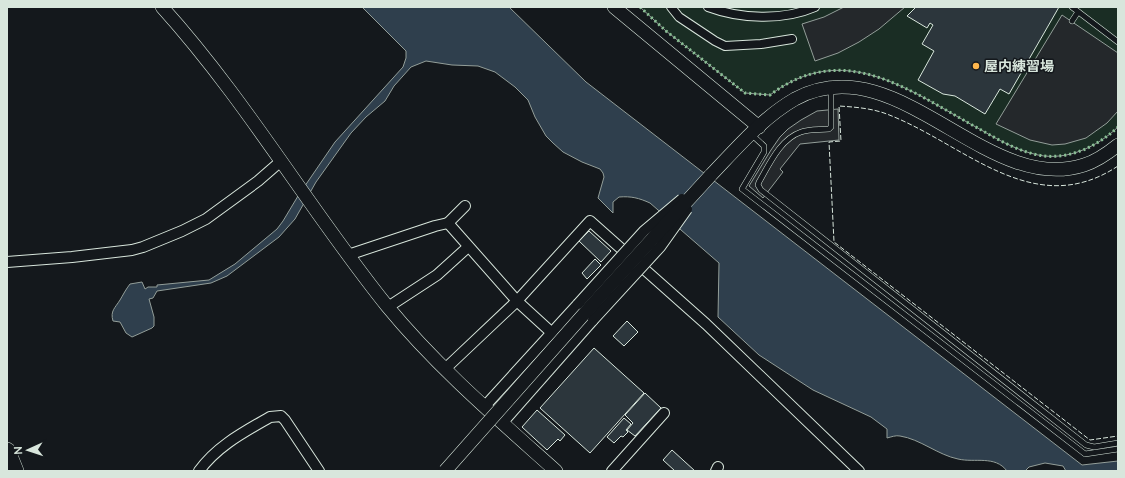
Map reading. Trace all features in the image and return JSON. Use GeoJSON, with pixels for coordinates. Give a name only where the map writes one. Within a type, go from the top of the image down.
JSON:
{"type":"FeatureCollection","features":[{"type":"Feature","properties":{"kind":"highway"},"geometry":{"type":"LineString","coordinates":[[7,451],[15,471]]}},
{"type":"Feature","properties":{"kind":"street"},"geometry":{"type":"LineString","coordinates":[[162,7],[190,39],[231,91],[348,255],[388,307],[445,369],[556,471]]}},
{"type":"Feature","properties":{"kind":"street"},"geometry":{"type":"LineString","coordinates":[[614,7],[755,130]]}},
{"type":"Feature","properties":{"kind":"street"},"geometry":{"type":"LineString","coordinates":[[671,7],[679,17],[715,42],[725,46],[761,44],[792,38]]}},
{"type":"Feature","properties":{"kind":"street"},"geometry":{"type":"LineString","coordinates":[[708,7],[738,15],[770,16],[790,14],[815,7]]}},
{"type":"Feature","properties":{"kind":"street"},"geometry":{"type":"LineString","coordinates":[[445,471],[710,176],[755,130],[796,99],[814,92],[831,88],[853,88],[886,96],[915,109],[999,155],[1031,167],[1053,169],[1084,165],[1105,155],[1118,145]]}},
{"type":"Feature","properties":{"kind":"street"},"geometry":{"type":"LineString","coordinates":[[7,262],[72,257],[132,250],[143,247],[189,228],[206,219],[258,181],[281,161]]}},
{"type":"Feature","properties":{"kind":"street"},"geometry":{"type":"LineString","coordinates":[[485,406],[644,231],[710,176]]}},
{"type":"Feature","properties":{"kind":"street"},"geometry":{"type":"LineString","coordinates":[[503,422],[660,247],[710,176]]}},
{"type":"Feature","properties":{"kind":"street"},"geometry":{"type":"LineString","coordinates":[[348,255],[448,223],[465,206]]}},
{"type":"Feature","properties":{"kind":"street"},"geometry":{"type":"LineString","coordinates":[[445,369],[517,301],[590,221],[706,324],[859,471]]}},
{"type":"Feature","properties":{"kind":"street"},"geometry":{"type":"LineString","coordinates":[[448,223],[517,301],[552,333]]}},
{"type":"Feature","properties":{"kind":"street"},"geometry":{"type":"LineString","coordinates":[[388,307],[437,275],[468,247]]}},
{"type":"Feature","properties":{"kind":"street"},"geometry":{"type":"LineString","coordinates":[[612,471],[664,413]]}},
{"type":"Feature","properties":{"kind":"street"},"geometry":{"type":"LineString","coordinates":[[199,471],[214,453],[263,421],[275,415],[281,416],[285,420],[319,471]]}},
{"type":"Feature","properties":{"kind":"lane"},"geometry":{"type":"LineString","coordinates":[[1072,7],[1118,42]]}},
{"type":"Feature","properties":{"kind":"lane"},"geometry":{"type":"LineString","coordinates":[[1072,21],[1078,12]]}},
{"type":"Feature","properties":{"kind":"lane"},"geometry":{"type":"LineString","coordinates":[[831,88],[831,127],[829,129],[802,132],[793,136],[780,148],[759,182],[758,185],[761,190],[1086,445],[1094,447],[1118,443]]}},
{"type":"Feature","properties":{"kind":"lane"},"geometry":{"type":"LineString","coordinates":[[755,130],[764,146],[764,152],[742,189],[1085,454],[1118,449]]}},
{"type":"Feature","properties":{"kind":"green space"},"geometry":{"type":"Polygon","coordinates":[[[640,7],[1118,7],[1118,127],[1101,141],[1081,151],[1060,156],[1038,155],[1012,147],[899,85],[874,76],[849,71],[823,71],[797,79],[770,95],[745,93],[666,31],[640,7]]]}},
{"type":"Feature","properties":{"kind":"shaded area"},"geometry":{"type":"Polygon","coordinates":[[[844,7],[905,7],[879,29],[859,42],[838,53],[815,61],[802,24],[824,17],[844,7]]]}},
{"type":"Feature","properties":{"kind":"shaded area"},"geometry":{"type":"Polygon","coordinates":[[[1062,15],[1118,53],[1118,111],[1107,123],[1086,138],[1065,144],[1052,145],[1030,140],[996,124],[1062,15]]]}},
{"type":"Feature","properties":{"kind":"shaded area"},"geometry":{"type":"Polygon","coordinates":[[[838,109],[839,140],[800,144],[780,169],[783,172],[763,198],[749,186],[771,150],[788,129],[817,111],[838,109]]]}},
{"type":"Feature","properties":{"kind":"water"},"geometry":{"type":"Polygon","coordinates":[[[362,7],[509,7],[586,82],[1082,465],[1118,461],[1118,471],[1066,471],[1063,466],[1045,463],[1029,467],[1025,471],[1007,471],[1002,466],[991,461],[964,460],[951,457],[915,440],[900,436],[887,438],[887,429],[871,417],[813,390],[759,355],[718,317],[719,263],[650,203],[635,198],[619,197],[613,202],[613,213],[598,198],[604,177],[600,169],[563,152],[546,136],[535,117],[528,100],[515,87],[495,72],[478,66],[452,65],[426,61],[411,67],[394,86],[385,101],[366,117],[351,133],[316,182],[295,219],[279,237],[227,276],[211,283],[157,291],[153,298],[149,299],[154,317],[154,326],[132,337],[126,333],[120,322],[113,321],[112,315],[130,284],[142,282],[145,289],[148,287],[157,287],[157,285],[209,280],[235,264],[277,229],[335,142],[403,67],[406,58],[406,51],[362,7]]]}},
{"type":"Feature","properties":{"kind":"building","name":"屋内練習場"},"geometry":{"type":"Polygon","coordinates":[[[916,7],[1059,7],[1009,94],[1000,89],[985,114],[955,96],[943,94],[918,80],[934,51],[922,44],[933,25],[930,23],[927,28],[907,16],[916,7]]]}},
{"type":"Feature","properties":{"kind":"building"},"geometry":{"type":"Polygon","coordinates":[[[589,231],[611,251],[601,262],[579,241],[589,231]]]}},
{"type":"Feature","properties":{"kind":"building"},"geometry":{"type":"Polygon","coordinates":[[[595,259],[601,265],[587,279],[582,273],[595,259]]]}},
{"type":"Feature","properties":{"kind":"building"},"geometry":{"type":"Polygon","coordinates":[[[627,321],[638,332],[624,346],[613,336],[627,321]]]}},
{"type":"Feature","properties":{"kind":"building"},"geometry":{"type":"Polygon","coordinates":[[[594,348],[644,393],[590,453],[540,408],[594,348]]]}},
{"type":"Feature","properties":{"kind":"building"},"geometry":{"type":"Polygon","coordinates":[[[645,393],[661,408],[635,436],[627,430],[633,423],[625,415],[645,393]]]}},
{"type":"Feature","properties":{"kind":"building"},"geometry":{"type":"Polygon","coordinates":[[[537,410],[565,435],[560,441],[558,439],[547,450],[522,427],[537,410]]]}},
{"type":"Feature","properties":{"kind":"building"},"geometry":{"type":"Polygon","coordinates":[[[624,418],[631,424],[626,430],[628,432],[614,443],[607,437],[624,418]]]}},
{"type":"Feature","properties":{"kind":"building"},"geometry":{"type":"Polygon","coordinates":[[[672,450],[695,471],[675,471],[663,460],[672,450]]]}},
{"type":"Feature","properties":{"kind":"hedge"},"geometry":{"type":"LineString","coordinates":[[640,7],[666,31],[745,93],[770,95],[797,79],[823,71],[849,71],[874,76],[899,85],[1012,147],[1038,155],[1060,156],[1081,151],[1101,141],[1118,127]]}},
{"type":"Feature","properties":{"kind":"fence"},"geometry":{"type":"LineString","coordinates":[[1118,166],[1086,181],[1056,186],[1027,182],[998,171],[913,126],[884,113],[867,109],[839,106],[841,141],[829,142],[834,242],[1090,440],[1118,436]]}},
{"type":"Feature","properties":{"kind":"place","name":"屋内練習場"},"geometry":{"type":"Point","coordinates":[976,66]}}]}
